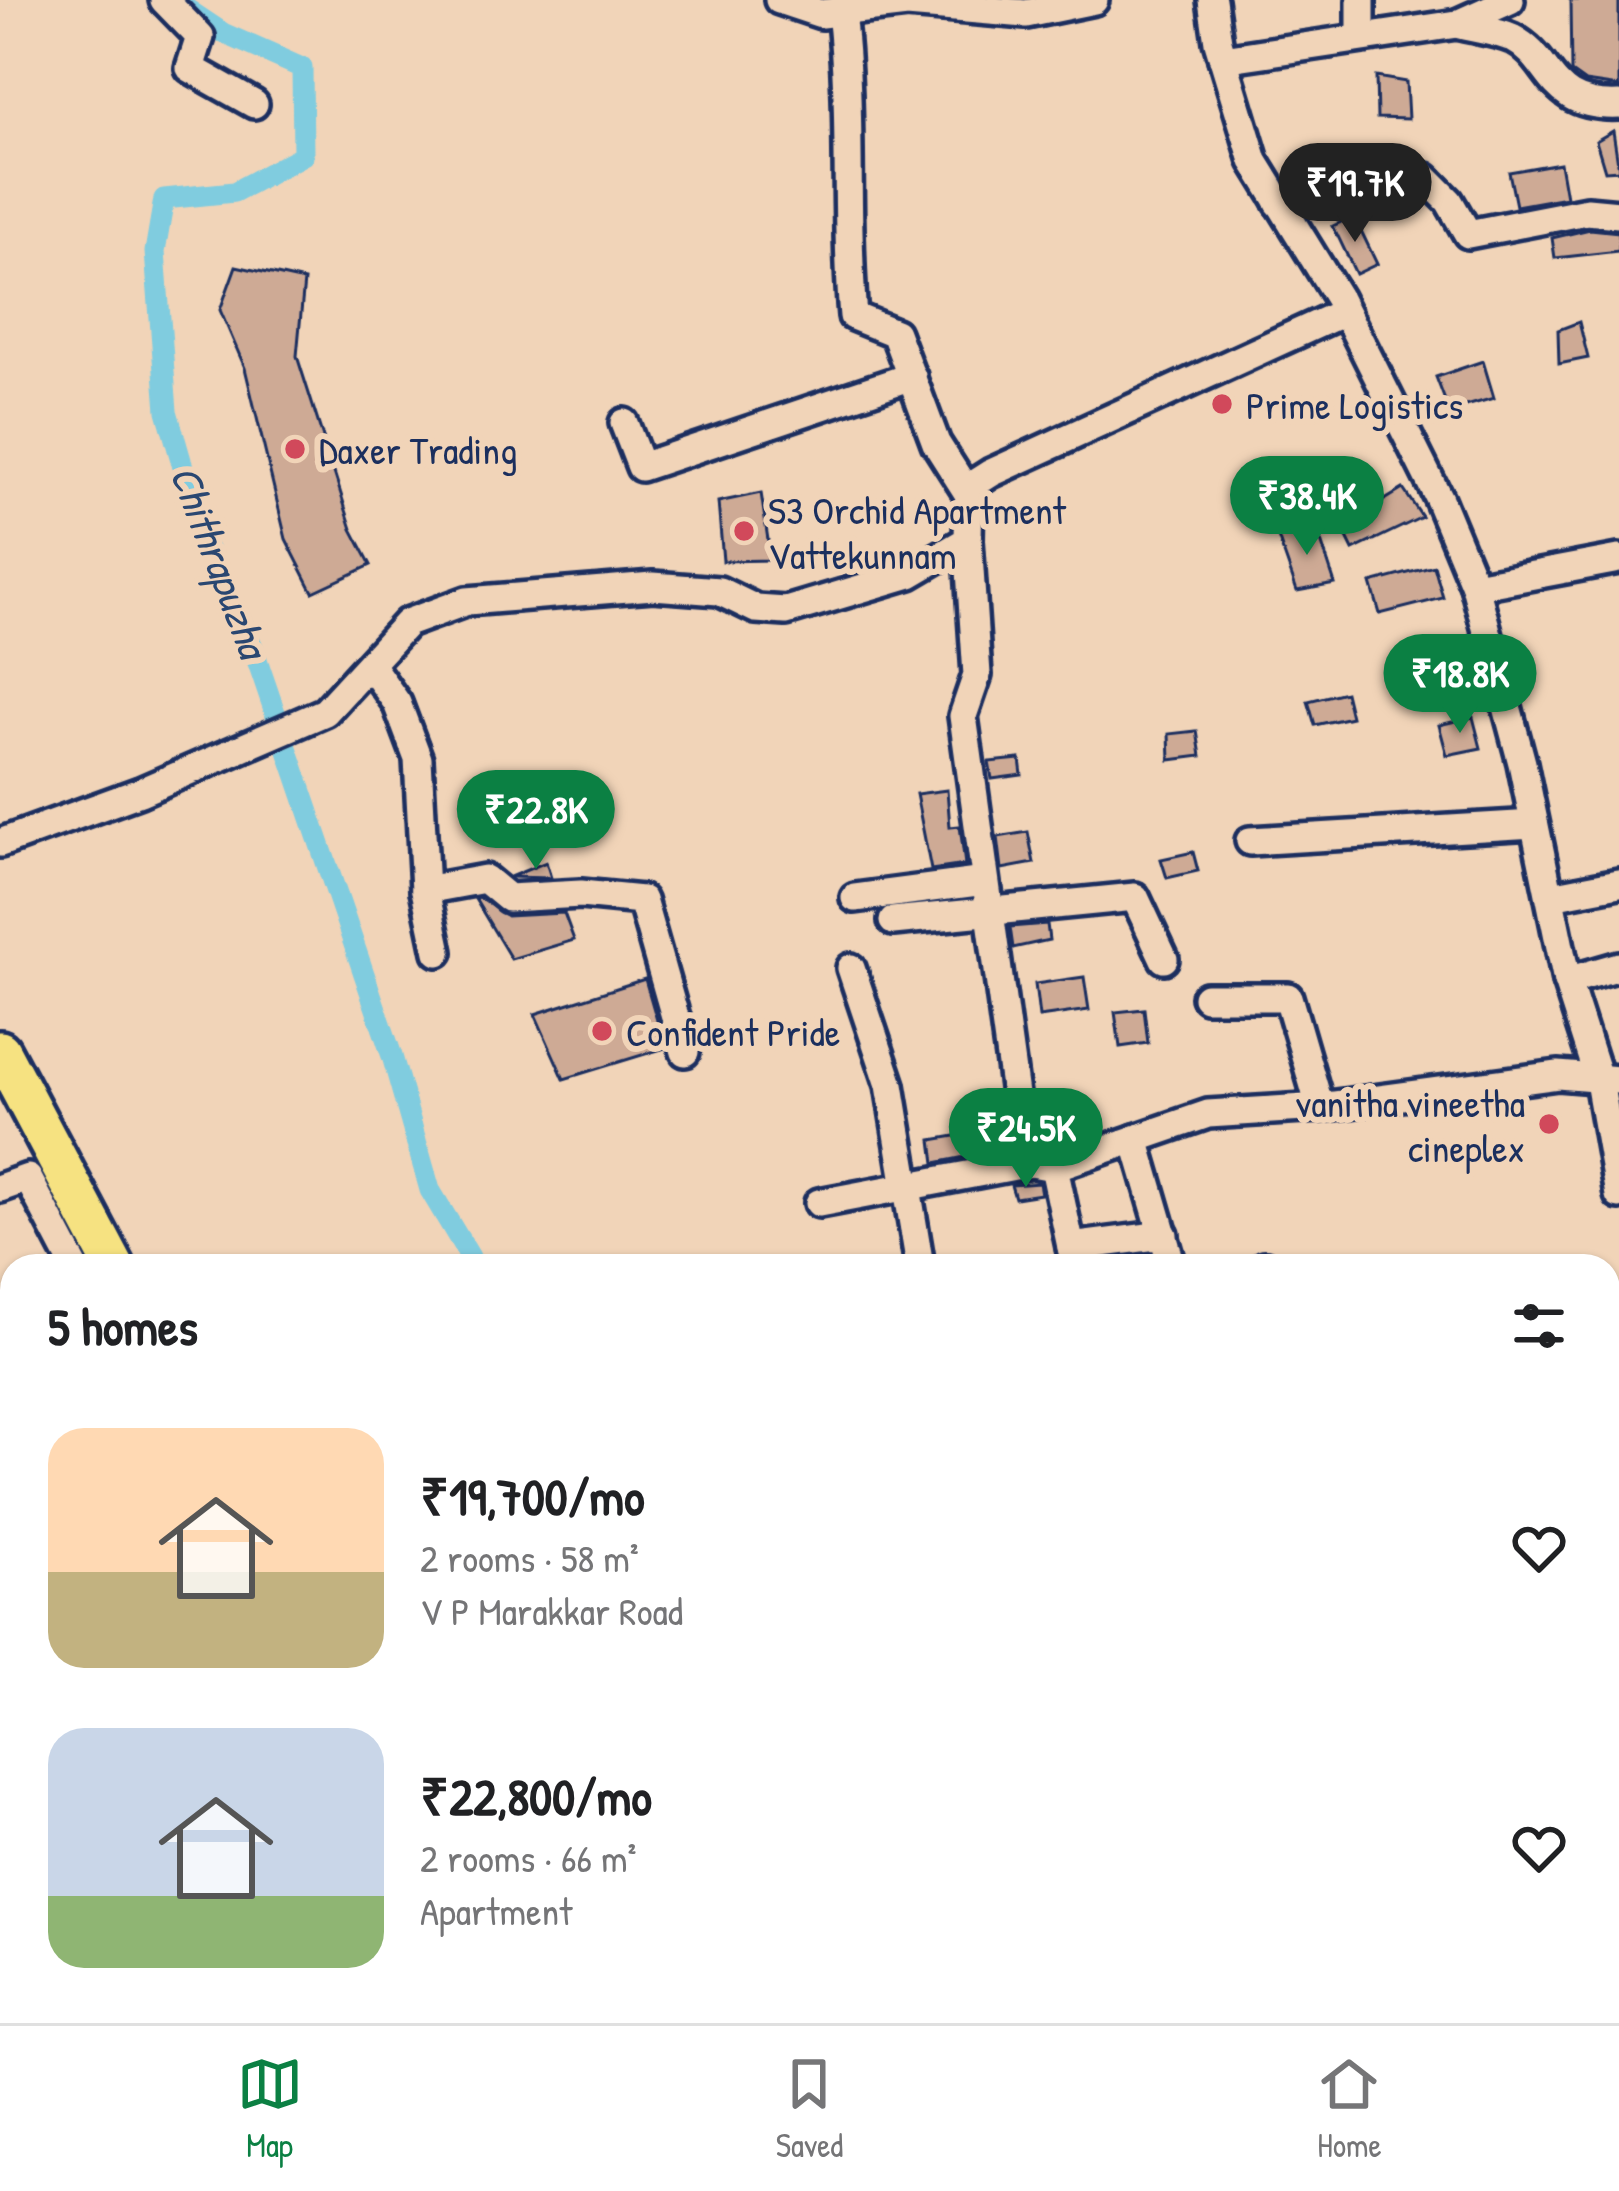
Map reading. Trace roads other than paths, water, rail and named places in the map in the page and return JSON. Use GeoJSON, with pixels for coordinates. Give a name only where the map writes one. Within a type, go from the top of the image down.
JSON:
{"type":"FeatureCollection","features":[{"type":"Feature","properties":{"kind":"highway"},"geometry":{"type":"LineString","coordinates":[[0,1051],[108,1254]]}},
{"type":"Feature","properties":{"kind":"street"},"geometry":{"type":"LineString","coordinates":[[164,0],[200,37],[190,68],[254,104]]}},
{"type":"Feature","properties":{"kind":"street"},"geometry":{"type":"LineString","coordinates":[[779,0],[821,14],[907,2],[1026,14],[1094,0]]}},
{"type":"Feature","properties":{"kind":"street"},"geometry":{"type":"LineString","coordinates":[[1212,0],[1223,59],[1254,161],[1344,312],[1438,499],[1474,586],[1551,896],[1567,982],[1609,1081],[1619,1195]]}},
{"type":"Feature","properties":{"kind":"street"},"geometry":{"type":"LineString","coordinates":[[1361,0],[1361,37]]}},
{"type":"Feature","properties":{"kind":"street"},"geometry":{"type":"LineString","coordinates":[[1223,59],[1456,24],[1510,0]]}},
{"type":"Feature","properties":{"kind":"street"},"geometry":{"type":"LineString","coordinates":[[841,12],[851,124],[848,254],[853,316],[895,333],[936,443],[969,495]]}},
{"type":"Feature","properties":{"kind":"street"},"geometry":{"type":"LineString","coordinates":[[1456,24],[1514,39],[1554,84],[1591,106],[1619,105]]}},
{"type":"Feature","properties":{"kind":"street"},"geometry":{"type":"LineString","coordinates":[[1280,203],[1426,178],[1449,201],[1468,234],[1587,211],[1619,214]]}},
{"type":"Feature","properties":{"kind":"street"},"geometry":{"type":"LineString","coordinates":[[1072,1254],[1042,1165],[1018,1116],[989,911],[963,716],[977,675],[969,487],[1344,312]]}},
{"type":"Feature","properties":{"kind":"street"},"geometry":{"type":"LineString","coordinates":[[624,423],[641,467],[912,376]]}},
{"type":"Feature","properties":{"kind":"street"},"geometry":{"type":"LineString","coordinates":[[0,844],[140,793],[325,712],[407,623],[467,601],[653,586],[719,591],[756,609],[787,611],[910,574],[968,541]]}},
{"type":"Feature","properties":{"kind":"street"},"geometry":{"type":"LineString","coordinates":[[1474,586],[1619,560]]}},
{"type":"Feature","properties":{"kind":"street"},"geometry":{"type":"LineString","coordinates":[[371,666],[397,703],[418,759],[425,890],[438,952]]}},
{"type":"Feature","properties":{"kind":"street"},"geometry":{"type":"LineString","coordinates":[[1250,841],[1534,824]]}},
{"type":"Feature","properties":{"kind":"street"},"geometry":{"type":"LineString","coordinates":[[425,890],[485,879],[508,898],[581,894],[642,900],[685,1052]]}},
{"type":"Feature","properties":{"kind":"street"},"geometry":{"type":"LineString","coordinates":[[855,898],[985,881]]}},
{"type":"Feature","properties":{"kind":"street"},"geometry":{"type":"LineString","coordinates":[[1551,896],[1619,883]]}},
{"type":"Feature","properties":{"kind":"street"},"geometry":{"type":"LineString","coordinates":[[893,921],[1135,897],[1164,958]]}},
{"type":"Feature","properties":{"kind":"street"},"geometry":{"type":"LineString","coordinates":[[1567,982],[1619,966]]}},
{"type":"Feature","properties":{"kind":"street"},"geometry":{"type":"LineString","coordinates":[[850,968],[890,1085],[918,1254]]}},
{"type":"Feature","properties":{"kind":"street"},"geometry":{"type":"LineString","coordinates":[[1206,997],[1288,997],[1320,1107]]}},
{"type":"Feature","properties":{"kind":"street"},"geometry":{"type":"LineString","coordinates":[[819,1203],[1042,1165],[1208,1114],[1320,1107],[1558,1075],[1609,1081]]}},
{"type":"Feature","properties":{"kind":"street"},"geometry":{"type":"LineString","coordinates":[[1135,1139],[1169,1254]]}},
{"type":"Feature","properties":{"kind":"street"},"geometry":{"type":"LineString","coordinates":[[0,1188],[28,1178],[68,1254]]}},
{"type":"Feature","properties":{"kind":"street"},"geometry":{"type":"LineString","coordinates":[[1082,1254],[1164,1235]]}},
{"type":"Feature","properties":{"kind":"waterway","name":"Chithrapuzha"},"geometry":{"type":"LineString","coordinates":[[178,3],[223,33],[302,68],[303,155],[234,192],[164,199],[155,252],[167,411],[204,541],[252,645],[392,1056],[430,1190],[468,1254]]}},
{"type":"Feature","properties":{"kind":"place","name":"Prime Logistics"},"geometry":{"type":"Point","coordinates":[1222,404]}},
{"type":"Feature","properties":{"kind":"place","name":"Daxer Trading"},"geometry":{"type":"Point","coordinates":[295,449]}},
{"type":"Feature","properties":{"kind":"place","name":"S3 Orchid Apartment Vattekunnam"},"geometry":{"type":"Point","coordinates":[744,531]}},
{"type":"Feature","properties":{"kind":"place","name":"Confident Pride"},"geometry":{"type":"Point","coordinates":[602,1031]}},
{"type":"Feature","properties":{"kind":"place","name":"vanitha vineetha cineplex"},"geometry":{"type":"Point","coordinates":[1549,1124]}}]}
